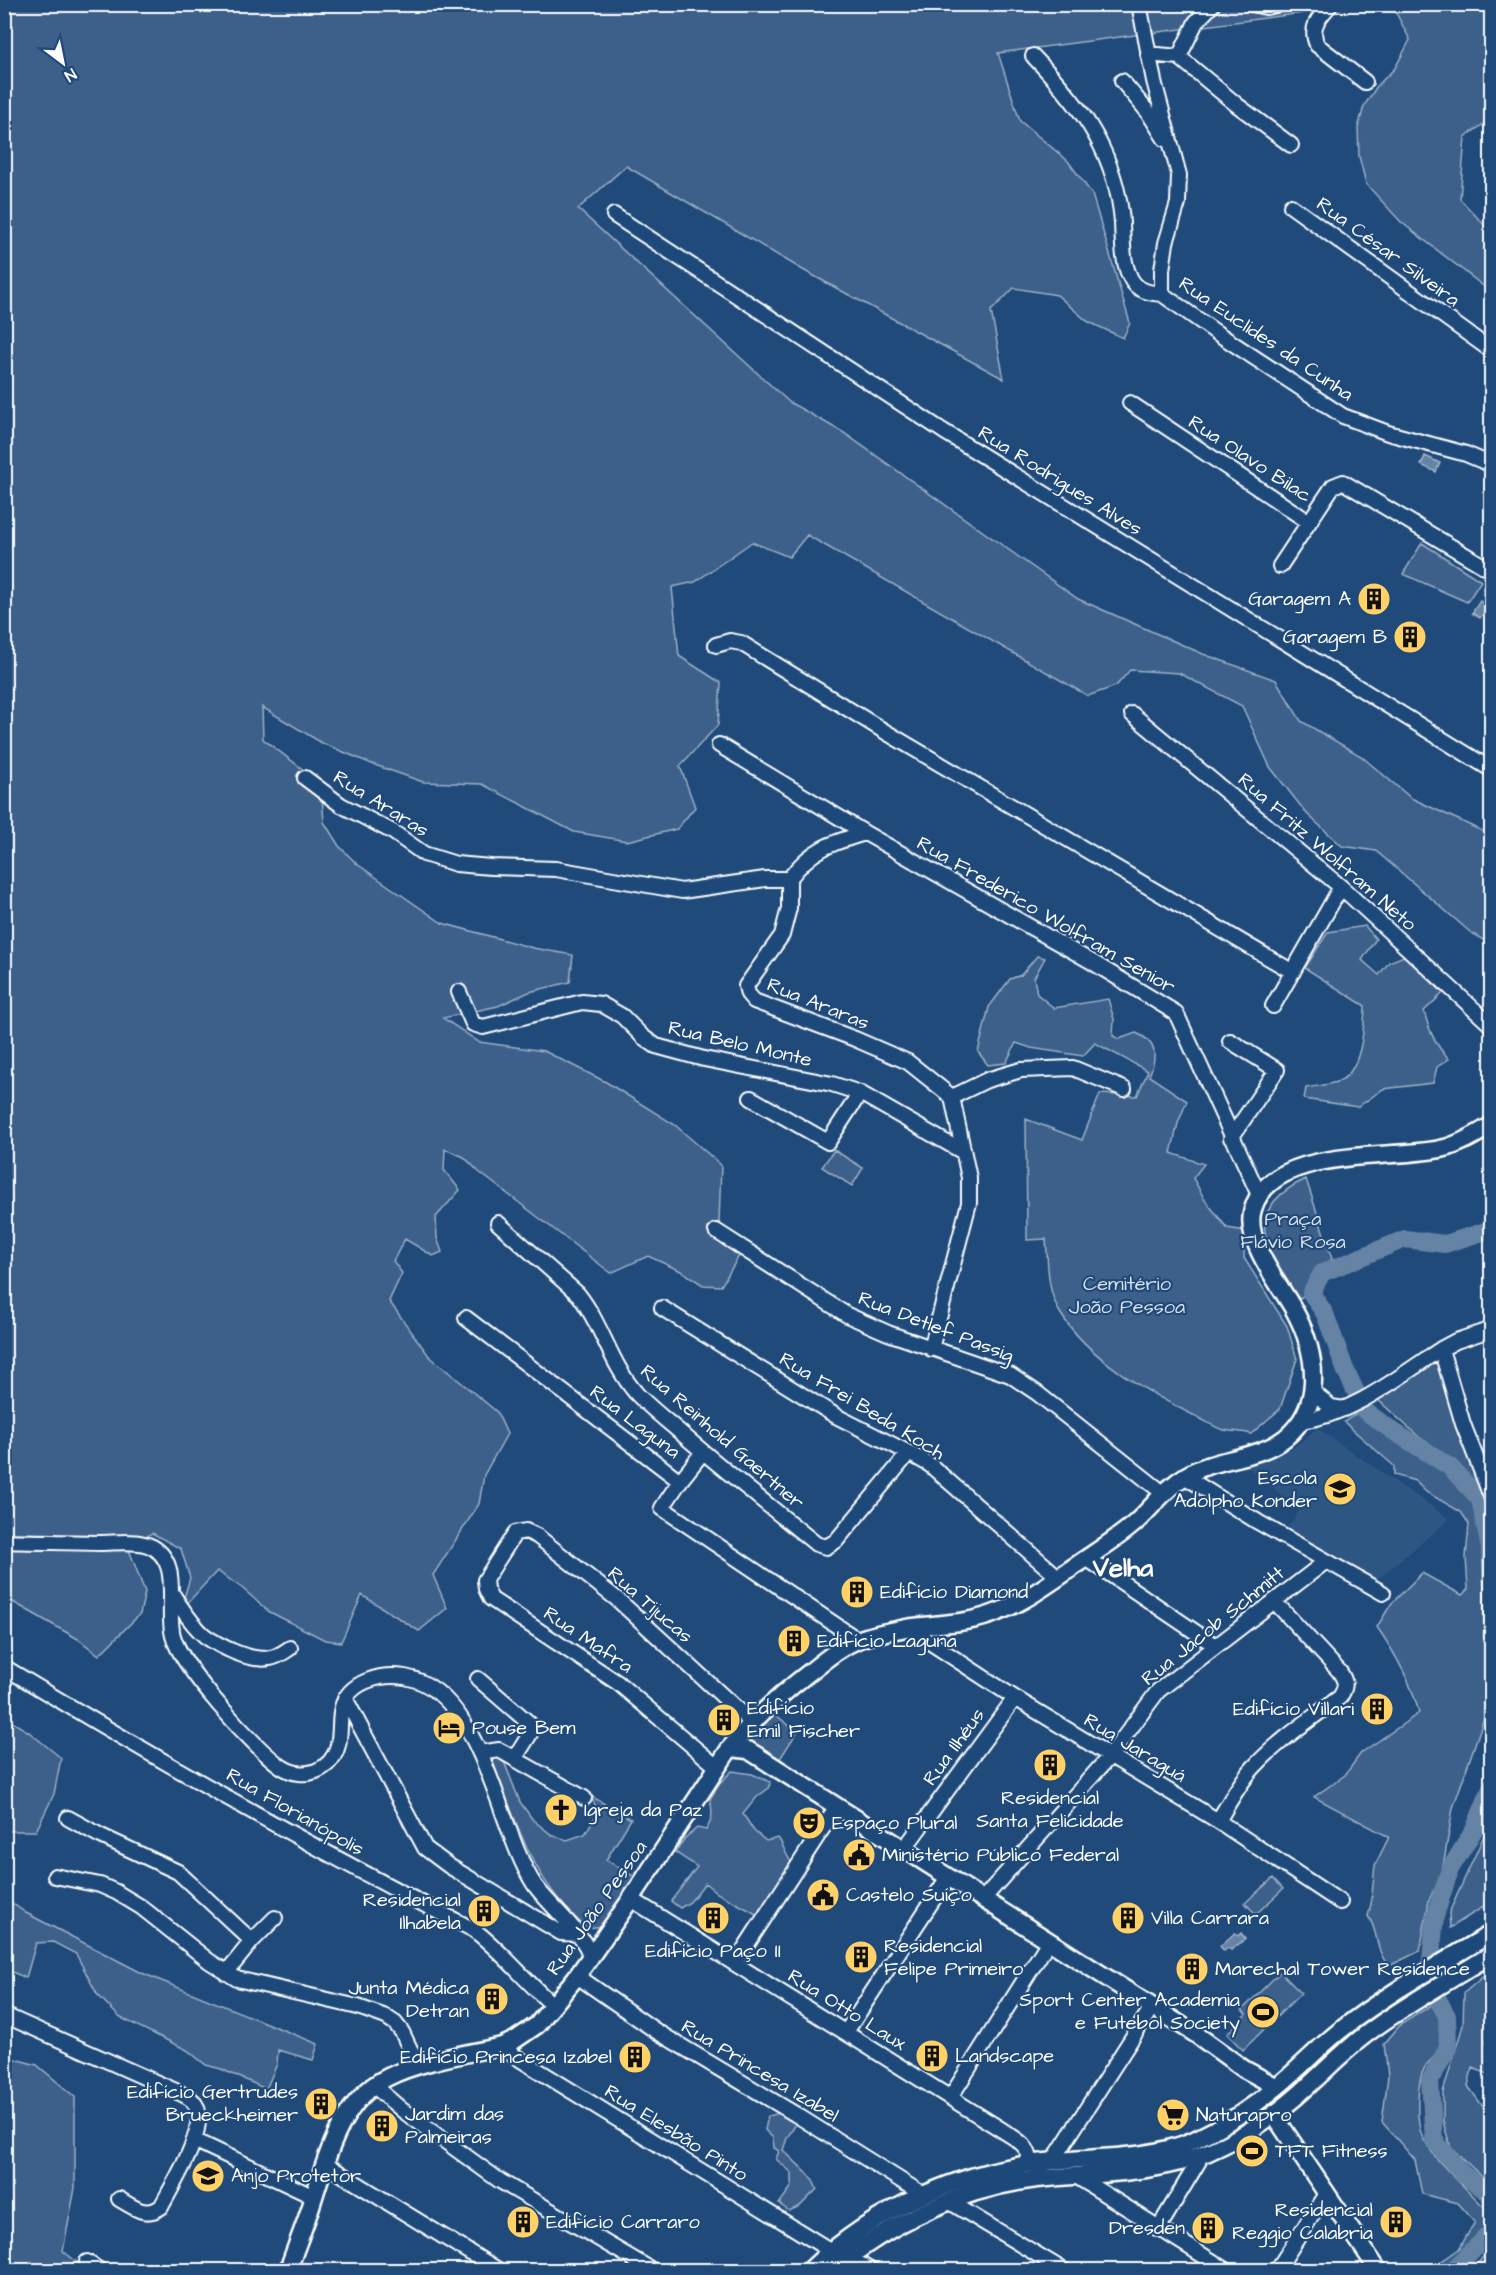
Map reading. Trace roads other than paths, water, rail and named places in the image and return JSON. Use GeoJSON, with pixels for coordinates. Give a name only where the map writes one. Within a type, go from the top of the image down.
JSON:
{"type":"FeatureCollection","features":[{"type":"Feature","properties":{"kind":"main road"},"geometry":{"type":"LineString","coordinates":[[1323,1408],[1307,1338],[1295,1311],[1253,1238],[1250,1223],[1259,1195],[1284,1174],[1318,1162],[1445,1148],[1491,1125]]}},
{"type":"Feature","properties":{"kind":"main road","name":"Rua João Pessoa"},"geometry":{"type":"LineString","coordinates":[[290,2270],[325,2163],[350,2111],[373,2085],[393,2074],[502,2046],[537,2025],[554,2006],[613,1926],[730,1748],[747,1727],[784,1692],[831,1656],[858,1640],[908,1628],[953,1624],[997,1613],[1058,1577],[1134,1524],[1163,1493],[1184,1476],[1209,1464],[1262,1451],[1284,1439],[1323,1408]]}},
{"type":"Feature","properties":{"kind":"main road"},"geometry":{"type":"LineString","coordinates":[[747,1727],[748,1750]]}},
{"type":"Feature","properties":{"kind":"main road"},"geometry":{"type":"LineString","coordinates":[[730,1748],[748,1750],[1152,2007],[1244,2069],[1277,2087]]}},
{"type":"Feature","properties":{"kind":"main road"},"geometry":{"type":"LineString","coordinates":[[810,2271],[831,2251],[860,2230],[924,2194],[984,2174],[1031,2164],[1142,2154],[1191,2142],[1235,2119],[1277,2087],[1340,2030],[1393,1992],[1491,1933]]}},
{"type":"Feature","properties":{"kind":"main road"},"geometry":{"type":"LineString","coordinates":[[833,2271],[848,2257],[903,2223],[950,2202],[991,2188],[1017,2182],[1076,2175],[1143,2170],[1203,2154],[1236,2139],[1274,2115],[1368,2032],[1488,1957]]}},
{"type":"Feature","properties":{"kind":"main road"},"geometry":{"type":"LineString","coordinates":[[1274,2115],[1378,2271]]}},
{"type":"Feature","properties":{"kind":"street","name":"Rua Euclides da Cunha"},"geometry":{"type":"LineString","coordinates":[[1139,4],[1148,54],[1179,175],[1178,203],[1162,270],[1162,294],[1343,416],[1388,433],[1466,454],[1491,465]]}},
{"type":"Feature","properties":{"kind":"street"},"geometry":{"type":"LineString","coordinates":[[1179,57],[1196,22],[1213,4]]}},
{"type":"Feature","properties":{"kind":"street"},"geometry":{"type":"LineString","coordinates":[[1252,4],[1266,7],[1282,4]]}},
{"type":"Feature","properties":{"kind":"street"},"geometry":{"type":"LineString","coordinates":[[1331,4],[1318,19],[1313,30],[1313,37],[1317,45],[1365,82]]}},
{"type":"Feature","properties":{"kind":"street"},"geometry":{"type":"LineString","coordinates":[[1148,54],[1179,57],[1291,146]]}},
{"type":"Feature","properties":{"kind":"street"},"geometry":{"type":"LineString","coordinates":[[1033,56],[1068,93],[1104,149],[1115,178],[1121,212],[1123,257],[1131,281],[1146,293],[1162,294]]}},
{"type":"Feature","properties":{"kind":"street"},"geometry":{"type":"LineString","coordinates":[[1122,81],[1148,112],[1172,150]]}},
{"type":"Feature","properties":{"kind":"street","name":"Rua César Silveira"},"geometry":{"type":"LineString","coordinates":[[1291,206],[1491,351]]}},
{"type":"Feature","properties":{"kind":"street","name":"Rua Rodrigues Alves"},"geometry":{"type":"LineString","coordinates":[[614,215],[943,431],[1491,770]]}},
{"type":"Feature","properties":{"kind":"street","name":"Rua Olavo Bilac"},"geometry":{"type":"LineString","coordinates":[[1130,404],[1309,522],[1333,486],[1343,482],[1491,570]]}},
{"type":"Feature","properties":{"kind":"street"},"geometry":{"type":"LineString","coordinates":[[1280,566],[1309,522]]}},
{"type":"Feature","properties":{"kind":"street"},"geometry":{"type":"LineString","coordinates":[[716,645],[730,640],[741,643],[894,737],[1293,972]]}},
{"type":"Feature","properties":{"kind":"street","name":"Rua Fritz Wolfram Neto"},"geometry":{"type":"LineString","coordinates":[[1132,714],[1341,887],[1491,1026]]}},
{"type":"Feature","properties":{"kind":"street","name":"Rua Frederico Wolfram Senior"},"geometry":{"type":"LineString","coordinates":[[719,745],[1176,1014],[1259,1195]]}},
{"type":"Feature","properties":{"kind":"street","name":"Rua Araras"},"geometry":{"type":"LineString","coordinates":[[305,778],[341,805],[393,832],[424,854],[456,864],[556,869],[682,891],[765,879],[789,879],[789,908],[782,935],[746,986],[748,994],[754,1001],[855,1039],[908,1062],[952,1097]]}},
{"type":"Feature","properties":{"kind":"street"},"geometry":{"type":"LineString","coordinates":[[789,879],[802,861],[826,844],[865,832]]}},
{"type":"Feature","properties":{"kind":"street"},"geometry":{"type":"LineString","coordinates":[[1273,1005],[1341,887]]}},
{"type":"Feature","properties":{"kind":"street","name":"Rua Belo Monte"},"geometry":{"type":"LineString","coordinates":[[459,992],[473,1024],[477,1027],[582,1002],[601,1004],[622,1016],[656,1046],[704,1059],[832,1084],[860,1092],[963,1152]]}},
{"type":"Feature","properties":{"kind":"street"},"geometry":{"type":"LineString","coordinates":[[1230,1041],[1277,1070],[1231,1138]]}},
{"type":"Feature","properties":{"kind":"street"},"geometry":{"type":"LineString","coordinates":[[931,1349],[969,1203],[969,1178],[952,1097],[987,1080],[1021,1070],[1073,1068],[1124,1089]]}},
{"type":"Feature","properties":{"kind":"street"},"geometry":{"type":"LineString","coordinates":[[751,1098],[828,1142],[860,1092]]}},
{"type":"Feature","properties":{"kind":"street","name":"Rua Reinhold Gaertner"},"geometry":{"type":"LineString","coordinates":[[498,1224],[578,1294],[589,1308],[623,1376],[638,1395],[816,1544],[826,1547],[836,1541],[909,1453]]}},
{"type":"Feature","properties":{"kind":"street","name":"Rua Detlef Passig"},"geometry":{"type":"LineString","coordinates":[[716,1231],[847,1315],[931,1349],[1010,1375],[1037,1393],[1163,1493]]}},
{"type":"Feature","properties":{"kind":"street","name":"Rua Frei Beda Koch"},"geometry":{"type":"LineString","coordinates":[[662,1308],[836,1416],[930,1466],[1058,1577]]}},
{"type":"Feature","properties":{"kind":"street","name":"Rua Laguna"},"geometry":{"type":"LineString","coordinates":[[466,1318],[680,1481],[662,1508],[858,1640]]}},
{"type":"Feature","properties":{"kind":"street"},"geometry":{"type":"LineString","coordinates":[[1323,1408],[1377,1390],[1441,1349],[1456,1341],[1491,1329]]}},
{"type":"Feature","properties":{"kind":"street"},"geometry":{"type":"LineString","coordinates":[[1441,1349],[1463,1424],[1491,1498]]}},
{"type":"Feature","properties":{"kind":"street"},"geometry":{"type":"LineString","coordinates":[[680,1481],[704,1452]]}},
{"type":"Feature","properties":{"kind":"street"},"geometry":{"type":"LineString","coordinates":[[1184,1476],[1325,1562],[1383,1593]]}},
{"type":"Feature","properties":{"kind":"street","name":"Rua Tijucas"},"geometry":{"type":"LineString","coordinates":[[515,1533],[526,1531],[537,1536],[609,1593],[747,1727]]}},
{"type":"Feature","properties":{"kind":"street","name":"Rua Mafra"},"geometry":{"type":"LineString","coordinates":[[515,1533],[485,1580],[491,1599],[618,1683],[717,1767]]}},
{"type":"Feature","properties":{"kind":"street"},"geometry":{"type":"LineString","coordinates":[[4,1541],[124,1542],[147,1545],[162,1554],[170,1572],[170,1618],[173,1637],[182,1656],[228,1714],[268,1756],[294,1773],[306,1774],[318,1771],[333,1757],[338,1745],[345,1698],[359,1685],[371,1678],[395,1676],[422,1681],[436,1690],[451,1704],[480,1754],[513,1841],[533,1883],[548,1903],[579,1935],[589,1949],[590,1959]]}},
{"type":"Feature","properties":{"kind":"street"},"geometry":{"type":"LineString","coordinates":[[1086,1558],[1216,1646]]}},
{"type":"Feature","properties":{"kind":"street","name":"Rua Jacob Schmitt"},"geometry":{"type":"LineString","coordinates":[[983,1899],[1110,1756],[1158,1691],[1325,1562]]}},
{"type":"Feature","properties":{"kind":"street"},"geometry":{"type":"LineString","coordinates":[[171,1592],[195,1625],[219,1644],[240,1653],[263,1658],[280,1655],[290,1648]]}},
{"type":"Feature","properties":{"kind":"street"},"geometry":{"type":"LineString","coordinates":[[1218,1821],[1239,1786],[1270,1751],[1340,1697],[1345,1688],[1345,1680],[1339,1671],[1274,1601]]}},
{"type":"Feature","properties":{"kind":"street","name":"Rua Jaraguá"},"geometry":{"type":"LineString","coordinates":[[908,1628],[1015,1698],[1218,1821],[1340,1902]]}},
{"type":"Feature","properties":{"kind":"street","name":"Rua Florianópolis"},"geometry":{"type":"LineString","coordinates":[[4,1667],[353,1868],[474,1930],[554,2006]]}},
{"type":"Feature","properties":{"kind":"street"},"geometry":{"type":"LineString","coordinates":[[478,1679],[529,1723],[530,1734],[514,1758]]}},
{"type":"Feature","properties":{"kind":"street"},"geometry":{"type":"LineString","coordinates":[[345,1698],[425,1848],[448,1866],[561,1933],[594,1935],[613,1926]]}},
{"type":"Feature","properties":{"kind":"street","name":"Rua Ilhéus"},"geometry":{"type":"LineString","coordinates":[[904,1849],[1015,1698]]}},
{"type":"Feature","properties":{"kind":"street"},"geometry":{"type":"LineString","coordinates":[[480,1754],[500,1750],[584,1798]]}},
{"type":"Feature","properties":{"kind":"street"},"geometry":{"type":"LineString","coordinates":[[735,1963],[837,1806]]}},
{"type":"Feature","properties":{"kind":"street"},"geometry":{"type":"LineString","coordinates":[[68,1818],[178,1872],[252,1941]]}},
{"type":"Feature","properties":{"kind":"street"},"geometry":{"type":"LineString","coordinates":[[55,1876],[100,1885],[116,1892],[141,1907],[237,1979],[358,2007],[386,2017],[402,2032],[418,2066]]}},
{"type":"Feature","properties":{"kind":"street"},"geometry":{"type":"LineString","coordinates":[[846,2032],[948,1877]]}},
{"type":"Feature","properties":{"kind":"street","name":"Rua Otto Laux"},"geometry":{"type":"LineString","coordinates":[[631,1899],[1024,2145],[1030,2153],[1031,2164]]}},
{"type":"Feature","properties":{"kind":"street"},"geometry":{"type":"LineString","coordinates":[[226,1973],[252,1941],[275,1918]]}},
{"type":"Feature","properties":{"kind":"street"},"geometry":{"type":"LineString","coordinates":[[950,2098],[1049,1941]]}},
{"type":"Feature","properties":{"kind":"street","name":"Rua Princesa Izabel"},"geometry":{"type":"LineString","coordinates":[[577,1976],[656,2031],[924,2194]]}},
{"type":"Feature","properties":{"kind":"street"},"geometry":{"type":"LineString","coordinates":[[1053,2161],[1152,2007]]}},
{"type":"Feature","properties":{"kind":"street"},"geometry":{"type":"LineString","coordinates":[[4,2015],[190,2098],[198,2111],[194,2140],[161,2207],[147,2213],[119,2199]]}},
{"type":"Feature","properties":{"kind":"street","name":"Rua Elesbão Pinto"},"geometry":{"type":"LineString","coordinates":[[502,2046],[831,2251]]}},
{"type":"Feature","properties":{"kind":"street"},"geometry":{"type":"LineString","coordinates":[[373,2085],[402,2110],[500,2181],[652,2271]]}},
{"type":"Feature","properties":{"kind":"street"},"geometry":{"type":"LineString","coordinates":[[194,2140],[314,2197]]}},
{"type":"Feature","properties":{"kind":"street"},"geometry":{"type":"LineString","coordinates":[[1158,2229],[1203,2154]]}},
{"type":"Feature","properties":{"kind":"street"},"geometry":{"type":"LineString","coordinates":[[325,2163],[498,2271]]}},
{"type":"Feature","properties":{"kind":"street"},"geometry":{"type":"LineString","coordinates":[[1076,2175],[1226,2271]]}},
{"type":"Feature","properties":{"kind":"street"},"geometry":{"type":"LineString","coordinates":[[1277,2271],[1327,2192]]}},
{"type":"Feature","properties":{"kind":"street"},"geometry":{"type":"LineString","coordinates":[[950,2202],[1063,2271]]}},
{"type":"Feature","properties":{"kind":"street"},"geometry":{"type":"LineString","coordinates":[[848,2257],[870,2271]]}},
{"type":"Feature","properties":{"kind":"street"},"geometry":{"type":"LineString","coordinates":[[87,2262],[99,2271]]}},
{"type":"Feature","properties":{"kind":"waterway"},"geometry":{"type":"LineString","coordinates":[[1492,1229],[1445,1244],[1405,1239],[1322,1273],[1311,1293],[1325,1314],[1345,1369],[1365,1411],[1450,1467],[1480,1499],[1492,1559]]}},
{"type":"Feature","properties":{"kind":"waterway"},"geometry":{"type":"LineString","coordinates":[[1492,1786],[1474,1830],[1450,1869],[1435,1916],[1429,1983],[1447,2016],[1448,2047],[1430,2081],[1434,2140],[1463,2174],[1490,2194],[1492,2205]]}},
{"type":"Feature","properties":{"kind":"waterway"},"geometry":{"type":"LineString","coordinates":[[1453,2270],[1492,2231]]}},
{"type":"Feature","properties":{"kind":"place","name":"Garagem A"},"geometry":{"type":"Point","coordinates":[1374,599]}},
{"type":"Feature","properties":{"kind":"place","name":"Garagem B"},"geometry":{"type":"Point","coordinates":[1410,637]}},
{"type":"Feature","properties":{"kind":"place","name":"Escola Adolpho Konder"},"geometry":{"type":"Point","coordinates":[1340,1489]}},
{"type":"Feature","properties":{"kind":"place","name":"Edifício Diamond"},"geometry":{"type":"Point","coordinates":[857,1592]}},
{"type":"Feature","properties":{"kind":"place","name":"Edifício Laguna"},"geometry":{"type":"Point","coordinates":[794,1641]}},
{"type":"Feature","properties":{"kind":"place","name":"Edifício Villari"},"geometry":{"type":"Point","coordinates":[1377,1709]}},
{"type":"Feature","properties":{"kind":"place","name":"Edifício Emil Fischer"},"geometry":{"type":"Point","coordinates":[724,1720]}},
{"type":"Feature","properties":{"kind":"place","name":"Pouse Bem"},"geometry":{"type":"Point","coordinates":[449,1728]}},
{"type":"Feature","properties":{"kind":"place","name":"Residencial Santa Felicidade"},"geometry":{"type":"Point","coordinates":[1050,1765]}},
{"type":"Feature","properties":{"kind":"place","name":"Igreja da Paz"},"geometry":{"type":"Point","coordinates":[561,1810]}},
{"type":"Feature","properties":{"kind":"place","name":"Espaço Plural"},"geometry":{"type":"Point","coordinates":[809,1823]}},
{"type":"Feature","properties":{"kind":"place","name":"Ministério Público Federal"},"geometry":{"type":"Point","coordinates":[859,1855]}},
{"type":"Feature","properties":{"kind":"place","name":"Castelo Suíço"},"geometry":{"type":"Point","coordinates":[823,1895]}},
{"type":"Feature","properties":{"kind":"place","name":"Residencial Ilhabela"},"geometry":{"type":"Point","coordinates":[484,1911]}},
{"type":"Feature","properties":{"kind":"place","name":"Edifício Paço II"},"geometry":{"type":"Point","coordinates":[713,1918]}},
{"type":"Feature","properties":{"kind":"place","name":"Villa Carrara"},"geometry":{"type":"Point","coordinates":[1128,1918]}},
{"type":"Feature","properties":{"kind":"place","name":"Residencial Felipe Primeiro"},"geometry":{"type":"Point","coordinates":[861,1957]}},
{"type":"Feature","properties":{"kind":"place","name":"Marechal Tower Residence"},"geometry":{"type":"Point","coordinates":[1192,1969]}},
{"type":"Feature","properties":{"kind":"place","name":"Junta Médica Detran"},"geometry":{"type":"Point","coordinates":[492,1999]}},
{"type":"Feature","properties":{"kind":"place","name":"Sport Center Academia e Futebol Society"},"geometry":{"type":"Point","coordinates":[1263,2012]}},
{"type":"Feature","properties":{"kind":"place","name":"Landscape"},"geometry":{"type":"Point","coordinates":[932,2056]}},
{"type":"Feature","properties":{"kind":"place","name":"Edifício Princesa Izabel"},"geometry":{"type":"Point","coordinates":[635,2057]}},
{"type":"Feature","properties":{"kind":"place","name":"Edifício Gertrudes Brueckheimer"},"geometry":{"type":"Point","coordinates":[321,2104]}},
{"type":"Feature","properties":{"kind":"place","name":"Naturapro"},"geometry":{"type":"Point","coordinates":[1173,2115]}},
{"type":"Feature","properties":{"kind":"place","name":"Jardim das Palmeiras"},"geometry":{"type":"Point","coordinates":[382,2126]}},
{"type":"Feature","properties":{"kind":"place","name":"TFT Fitness"},"geometry":{"type":"Point","coordinates":[1252,2151]}},
{"type":"Feature","properties":{"kind":"place","name":"Anjo Protetor"},"geometry":{"type":"Point","coordinates":[208,2176]}},
{"type":"Feature","properties":{"kind":"place","name":"Edifício Carraro"},"geometry":{"type":"Point","coordinates":[523,2222]}},
{"type":"Feature","properties":{"kind":"place","name":"Residencial Reggio Calabria"},"geometry":{"type":"Point","coordinates":[1396,2222]}},
{"type":"Feature","properties":{"kind":"place","name":"Dresden"},"geometry":{"type":"Point","coordinates":[1208,2228]}},
{"type":"Feature","properties":{"kind":"district","name":"Velha"},"geometry":{"type":"Point","coordinates":[1123,1568]}},
{"type":"Feature","properties":{"kind":"park label","name":"Praça Flávio Rosa"},"geometry":{"type":"Point","coordinates":[1293,1230]}},
{"type":"Feature","properties":{"kind":"park label","name":"Cemitério João Pessoa"},"geometry":{"type":"Point","coordinates":[1127,1296]}}]}
